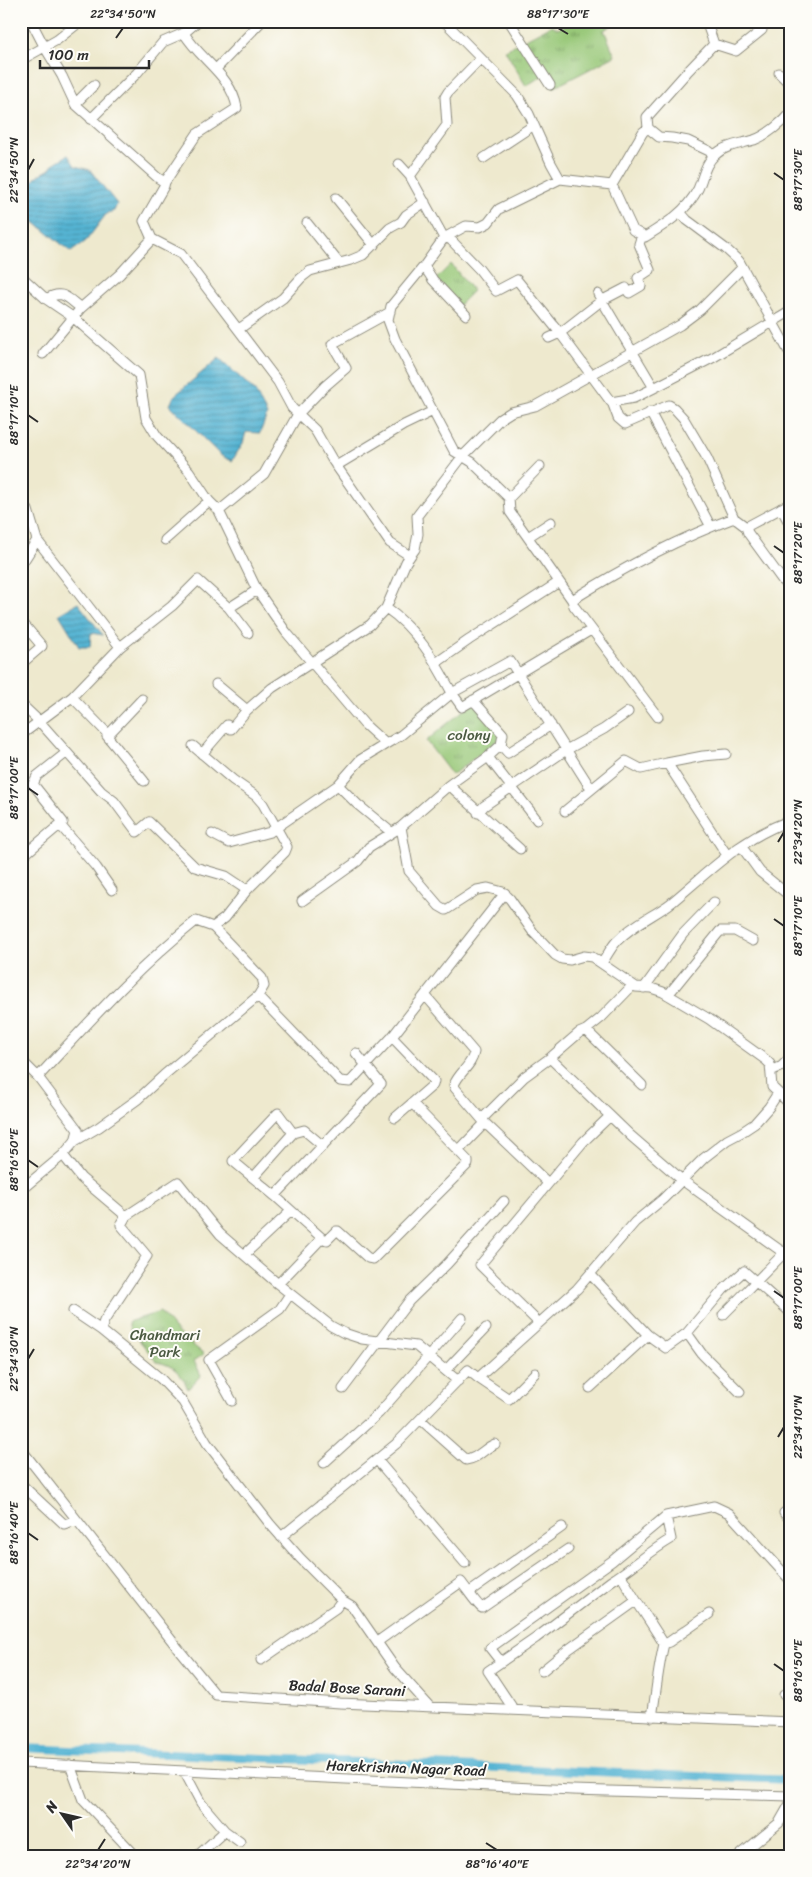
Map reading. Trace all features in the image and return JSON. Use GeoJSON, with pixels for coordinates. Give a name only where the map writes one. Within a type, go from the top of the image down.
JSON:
{"type":"FeatureCollection","features":[{"type":"Feature","properties":{"kind":"street"},"geometry":{"type":"LineString","coordinates":[[31,21],[62,76],[75,104],[158,178],[165,182]]}},
{"type":"Feature","properties":{"kind":"street"},"geometry":{"type":"LineString","coordinates":[[91,119],[137,73],[163,42],[184,33],[198,21]]}},
{"type":"Feature","properties":{"kind":"street"},"geometry":{"type":"LineString","coordinates":[[444,21],[517,95],[529,114],[560,179]]}},
{"type":"Feature","properties":{"kind":"street"},"geometry":{"type":"LineString","coordinates":[[509,21],[550,85]]}},
{"type":"Feature","properties":{"kind":"street"},"geometry":{"type":"LineString","coordinates":[[706,21],[714,44]]}},
{"type":"Feature","properties":{"kind":"street"},"geometry":{"type":"LineString","coordinates":[[714,44],[736,52],[762,30],[762,21]]}},
{"type":"Feature","properties":{"kind":"street"},"geometry":{"type":"LineString","coordinates":[[216,69],[261,22]]}},
{"type":"Feature","properties":{"kind":"street"},"geometry":{"type":"LineString","coordinates":[[21,60],[57,40],[76,25]]}},
{"type":"Feature","properties":{"kind":"street"},"geometry":{"type":"LineString","coordinates":[[184,33],[189,42],[216,69],[235,98],[237,108],[197,134],[165,182],[144,221],[152,239],[181,254],[278,382],[292,408],[315,430],[336,466],[390,543],[410,556]]}},
{"type":"Feature","properties":{"kind":"street"},"geometry":{"type":"LineString","coordinates":[[714,44],[686,72],[647,117],[648,128],[659,137],[688,142],[714,155]]}},
{"type":"Feature","properties":{"kind":"street"},"geometry":{"type":"LineString","coordinates":[[410,176],[447,125],[445,98],[448,92],[480,59]]}},
{"type":"Feature","properties":{"kind":"street"},"geometry":{"type":"LineString","coordinates":[[779,73],[791,85]]}},
{"type":"Feature","properties":{"kind":"street"},"geometry":{"type":"LineString","coordinates":[[75,104],[94,85]]}},
{"type":"Feature","properties":{"kind":"street"},"geometry":{"type":"LineString","coordinates":[[612,185],[633,230],[645,237],[675,216],[682,214],[698,189],[714,155],[730,146],[756,139],[775,127],[790,114]]}},
{"type":"Feature","properties":{"kind":"street"},"geometry":{"type":"LineString","coordinates":[[484,158],[534,125]]}},
{"type":"Feature","properties":{"kind":"street"},"geometry":{"type":"LineString","coordinates":[[612,185],[643,132],[648,128]]}},
{"type":"Feature","properties":{"kind":"street"},"geometry":{"type":"LineString","coordinates":[[399,164],[410,176],[444,238]]}},
{"type":"Feature","properties":{"kind":"street"},"geometry":{"type":"LineString","coordinates":[[612,185],[560,179],[499,209],[488,223],[480,227],[466,226],[444,238],[398,297],[388,320],[395,338],[454,451],[484,472],[509,498],[510,512],[591,630],[658,717]]}},
{"type":"Feature","properties":{"kind":"street"},"geometry":{"type":"LineString","coordinates":[[336,198],[374,245]]}},
{"type":"Feature","properties":{"kind":"street"},"geometry":{"type":"LineString","coordinates":[[239,329],[283,298],[310,271],[339,264],[363,255],[390,228],[401,222],[406,215],[425,202]]}},
{"type":"Feature","properties":{"kind":"street"},"geometry":{"type":"LineString","coordinates":[[682,214],[738,261],[772,323],[790,351]]}},
{"type":"Feature","properties":{"kind":"street"},"geometry":{"type":"LineString","coordinates":[[307,223],[339,264]]}},
{"type":"Feature","properties":{"kind":"street"},"geometry":{"type":"LineString","coordinates":[[548,338],[560,332],[599,297],[626,288],[629,293],[641,286],[638,278],[650,270],[639,244],[642,235]]}},
{"type":"Feature","properties":{"kind":"street"},"geometry":{"type":"LineString","coordinates":[[444,238],[450,239],[479,269],[496,292],[517,280],[592,374],[612,402],[618,418],[625,424],[669,405],[674,408],[684,419],[707,458],[734,518],[746,527],[791,592]]}},
{"type":"Feature","properties":{"kind":"street"},"geometry":{"type":"LineString","coordinates":[[43,354],[81,308],[120,274],[152,239]]}},
{"type":"Feature","properties":{"kind":"street"},"geometry":{"type":"LineString","coordinates":[[424,266],[433,280],[466,314]]}},
{"type":"Feature","properties":{"kind":"street"},"geometry":{"type":"LineString","coordinates":[[202,754],[227,725],[231,729],[247,710],[272,688],[370,625],[386,608],[406,562],[415,549],[418,534],[417,516],[462,457],[506,416],[511,412],[536,406],[680,325],[700,310],[742,268]]}},
{"type":"Feature","properties":{"kind":"street"},"geometry":{"type":"LineString","coordinates":[[21,276],[46,299],[74,318],[139,375],[146,418],[158,436],[189,471],[209,501],[219,511],[257,590],[286,632],[311,662],[364,724],[386,744]]}},
{"type":"Feature","properties":{"kind":"street"},"geometry":{"type":"LineString","coordinates":[[46,299],[56,294],[61,294],[81,308]]}},
{"type":"Feature","properties":{"kind":"street"},"geometry":{"type":"LineString","coordinates":[[599,297],[654,388]]}},
{"type":"Feature","properties":{"kind":"street"},"geometry":{"type":"LineString","coordinates":[[612,402],[634,398],[654,388],[714,357],[791,311]]}},
{"type":"Feature","properties":{"kind":"street"},"geometry":{"type":"LineString","coordinates":[[219,511],[264,474],[298,414],[324,387],[346,368],[332,344],[390,312]]}},
{"type":"Feature","properties":{"kind":"street"},"geometry":{"type":"LineString","coordinates":[[336,466],[404,425],[433,411]]}},
{"type":"Feature","properties":{"kind":"street"},"geometry":{"type":"LineString","coordinates":[[650,412],[710,527]]}},
{"type":"Feature","properties":{"kind":"street"},"geometry":{"type":"LineString","coordinates":[[509,498],[540,466]]}},
{"type":"Feature","properties":{"kind":"street"},"geometry":{"type":"LineString","coordinates":[[165,540],[209,501]]}},
{"type":"Feature","properties":{"kind":"street"},"geometry":{"type":"LineString","coordinates":[[21,503],[28,510],[37,540],[120,647]]}},
{"type":"Feature","properties":{"kind":"street"},"geometry":{"type":"LineString","coordinates":[[746,527],[791,503]]}},
{"type":"Feature","properties":{"kind":"street"},"geometry":{"type":"LineString","coordinates":[[781,508],[791,526]]}},
{"type":"Feature","properties":{"kind":"street"},"geometry":{"type":"LineString","coordinates":[[572,600],[616,573],[710,527],[734,518]]}},
{"type":"Feature","properties":{"kind":"street"},"geometry":{"type":"LineString","coordinates":[[528,537],[550,522]]}},
{"type":"Feature","properties":{"kind":"street"},"geometry":{"type":"LineString","coordinates":[[21,565],[37,540]]}},
{"type":"Feature","properties":{"kind":"street"},"geometry":{"type":"LineString","coordinates":[[21,735],[72,697],[120,647],[172,606],[198,580],[229,608],[248,633]]}},
{"type":"Feature","properties":{"kind":"street"},"geometry":{"type":"LineString","coordinates":[[436,663],[558,582]]}},
{"type":"Feature","properties":{"kind":"street"},"geometry":{"type":"LineString","coordinates":[[229,608],[257,590]]}},
{"type":"Feature","properties":{"kind":"street"},"geometry":{"type":"LineString","coordinates":[[386,608],[415,633],[436,663],[462,707],[591,630]]}},
{"type":"Feature","properties":{"kind":"street"},"geometry":{"type":"LineString","coordinates":[[21,621],[42,646],[21,664]]}},
{"type":"Feature","properties":{"kind":"street"},"geometry":{"type":"LineString","coordinates":[[212,834],[229,843],[270,832],[338,785],[360,760],[401,735],[452,693],[510,661],[588,784],[593,788]]}},
{"type":"Feature","properties":{"kind":"street"},"geometry":{"type":"LineString","coordinates":[[216,684],[247,710]]}},
{"type":"Feature","properties":{"kind":"street"},"geometry":{"type":"LineString","coordinates":[[72,697],[108,734],[107,736],[110,740],[144,781]]}},
{"type":"Feature","properties":{"kind":"street"},"geometry":{"type":"LineString","coordinates":[[108,734],[142,699]]}},
{"type":"Feature","properties":{"kind":"street"},"geometry":{"type":"LineString","coordinates":[[302,902],[358,861],[369,847],[401,827],[501,745],[503,734],[473,700]]}},
{"type":"Feature","properties":{"kind":"street"},"geometry":{"type":"LineString","coordinates":[[21,704],[39,721],[101,791],[114,801],[137,832],[149,822],[196,867],[226,876],[247,890]]}},
{"type":"Feature","properties":{"kind":"street"},"geometry":{"type":"LineString","coordinates":[[478,813],[484,806],[566,750],[604,729],[628,712]]}},
{"type":"Feature","properties":{"kind":"street"},"geometry":{"type":"LineString","coordinates":[[501,745],[508,753],[551,725]]}},
{"type":"Feature","properties":{"kind":"street"},"geometry":{"type":"LineString","coordinates":[[193,746],[264,804],[287,848],[247,890],[225,918],[213,927]]}},
{"type":"Feature","properties":{"kind":"street"},"geometry":{"type":"LineString","coordinates":[[21,866],[24,856],[63,822],[33,784],[34,780],[66,753]]}},
{"type":"Feature","properties":{"kind":"street"},"geometry":{"type":"LineString","coordinates":[[565,811],[626,761],[641,769],[703,756],[726,754]]}},
{"type":"Feature","properties":{"kind":"street"},"geometry":{"type":"LineString","coordinates":[[488,757],[537,820]]}},
{"type":"Feature","properties":{"kind":"street"},"geometry":{"type":"LineString","coordinates":[[667,763],[669,769],[727,855]]}},
{"type":"Feature","properties":{"kind":"street"},"geometry":{"type":"LineString","coordinates":[[338,785],[357,804],[391,832]]}},
{"type":"Feature","properties":{"kind":"street"},"geometry":{"type":"LineString","coordinates":[[449,786],[520,849]]}},
{"type":"Feature","properties":{"kind":"street"},"geometry":{"type":"LineString","coordinates":[[602,963],[617,941],[642,920],[669,904],[727,855],[768,829],[791,820]]}},
{"type":"Feature","properties":{"kind":"street"},"geometry":{"type":"LineString","coordinates":[[60,824],[96,867],[112,890]]}},
{"type":"Feature","properties":{"kind":"street"},"geometry":{"type":"LineString","coordinates":[[401,827],[409,871],[439,906],[446,910],[477,890],[488,888],[505,893],[533,932],[555,955],[562,959],[570,960],[588,956],[602,963],[633,985],[658,990],[668,995],[750,1047],[770,1064],[771,1084],[791,1105]]}},
{"type":"Feature","properties":{"kind":"street"},"geometry":{"type":"LineString","coordinates":[[742,846],[760,872],[791,897]]}},
{"type":"Feature","properties":{"kind":"street"},"geometry":{"type":"LineString","coordinates":[[258,996],[340,1081],[350,1082],[392,1037],[505,893]]}},
{"type":"Feature","properties":{"kind":"street"},"geometry":{"type":"LineString","coordinates":[[644,988],[683,934],[714,902]]}},
{"type":"Feature","properties":{"kind":"street"},"geometry":{"type":"LineString","coordinates":[[38,1077],[86,1025],[175,938],[196,921],[213,927],[262,978],[264,986],[258,996],[138,1099],[99,1127],[75,1140]]}},
{"type":"Feature","properties":{"kind":"street"},"geometry":{"type":"LineString","coordinates":[[668,995],[720,931],[735,931],[753,940]]}},
{"type":"Feature","properties":{"kind":"street"},"geometry":{"type":"LineString","coordinates":[[458,1151],[524,1077],[601,1018],[633,985]]}},
{"type":"Feature","properties":{"kind":"street"},"geometry":{"type":"LineString","coordinates":[[425,995],[472,1049],[473,1056],[470,1064],[454,1085],[484,1121],[548,1183]]}},
{"type":"Feature","properties":{"kind":"street"},"geometry":{"type":"LineString","coordinates":[[586,1030],[642,1086]]}},
{"type":"Feature","properties":{"kind":"street"},"geometry":{"type":"LineString","coordinates":[[392,1037],[434,1081],[433,1085],[395,1118]]}},
{"type":"Feature","properties":{"kind":"street"},"geometry":{"type":"LineString","coordinates":[[275,1196],[381,1084],[356,1054]]}},
{"type":"Feature","properties":{"kind":"street"},"geometry":{"type":"LineString","coordinates":[[771,1070],[782,1066],[791,1057]]}},
{"type":"Feature","properties":{"kind":"street"},"geometry":{"type":"LineString","coordinates":[[550,1058],[610,1116],[682,1180],[787,1249],[723,1315]]}},
{"type":"Feature","properties":{"kind":"street"},"geometry":{"type":"LineString","coordinates":[[21,1060],[38,1077],[78,1130],[75,1140],[63,1155],[21,1190]]}},
{"type":"Feature","properties":{"kind":"street"},"geometry":{"type":"LineString","coordinates":[[478,1378],[577,1289],[635,1222],[704,1158],[727,1140],[754,1124],[778,1093]]}},
{"type":"Feature","properties":{"kind":"street"},"geometry":{"type":"LineString","coordinates":[[293,1133],[278,1113],[233,1161],[322,1238],[327,1240],[338,1231],[370,1260],[375,1258],[468,1164],[468,1161],[412,1103]]}},
{"type":"Feature","properties":{"kind":"street"},"geometry":{"type":"LineString","coordinates":[[539,1323],[480,1265],[583,1142],[610,1116]]}},
{"type":"Feature","properties":{"kind":"street"},"geometry":{"type":"LineString","coordinates":[[254,1178],[293,1133],[304,1130],[322,1146]]}},
{"type":"Feature","properties":{"kind":"street"},"geometry":{"type":"LineString","coordinates":[[63,1155],[81,1178],[126,1216]]}},
{"type":"Feature","properties":{"kind":"street"},"geometry":{"type":"LineString","coordinates":[[101,1330],[104,1320],[146,1256],[121,1225],[126,1216],[178,1182],[220,1234],[290,1294],[331,1326],[362,1339],[416,1346],[458,1381]]}},
{"type":"Feature","properties":{"kind":"street"},"geometry":{"type":"LineString","coordinates":[[343,1389],[409,1301],[504,1201]]}},
{"type":"Feature","properties":{"kind":"street"},"geometry":{"type":"LineString","coordinates":[[244,1254],[292,1211]]}},
{"type":"Feature","properties":{"kind":"street"},"geometry":{"type":"LineString","coordinates":[[278,1284],[322,1238]]}},
{"type":"Feature","properties":{"kind":"street"},"geometry":{"type":"LineString","coordinates":[[590,1274],[648,1335],[666,1348],[688,1333],[723,1290],[744,1271],[789,1309]]}},
{"type":"Feature","properties":{"kind":"street"},"geometry":{"type":"LineString","coordinates":[[232,1401],[209,1360],[280,1309],[290,1294]]}},
{"type":"Feature","properties":{"kind":"street"},"geometry":{"type":"LineString","coordinates":[[73,1311],[101,1330],[160,1378],[182,1402],[207,1443],[247,1496],[300,1558],[342,1600],[352,1606],[395,1668],[429,1706]]}},
{"type":"Feature","properties":{"kind":"street"},"geometry":{"type":"LineString","coordinates":[[324,1463],[379,1413],[462,1318]]}},
{"type":"Feature","properties":{"kind":"street"},"geometry":{"type":"LineString","coordinates":[[446,1370],[486,1328]]}},
{"type":"Feature","properties":{"kind":"street"},"geometry":{"type":"LineString","coordinates":[[688,1333],[702,1354],[740,1392]]}},
{"type":"Feature","properties":{"kind":"street"},"geometry":{"type":"LineString","coordinates":[[590,1388],[648,1335]]}},
{"type":"Feature","properties":{"kind":"street"},"geometry":{"type":"LineString","coordinates":[[281,1537],[396,1444],[468,1370],[509,1399],[535,1373]]}},
{"type":"Feature","properties":{"kind":"street"},"geometry":{"type":"LineString","coordinates":[[420,1420],[466,1460],[472,1460],[495,1444]]}},
{"type":"Feature","properties":{"kind":"street","name":"Badal Bose Sarani"},"geometry":{"type":"LineString","coordinates":[[21,1449],[216,1695],[340,1703],[791,1722]]}},
{"type":"Feature","properties":{"kind":"street"},"geometry":{"type":"LineString","coordinates":[[377,1460],[465,1563]]}},
{"type":"Feature","properties":{"kind":"street"},"geometry":{"type":"LineString","coordinates":[[21,1484],[64,1524],[77,1520]]}},
{"type":"Feature","properties":{"kind":"street"},"geometry":{"type":"LineString","coordinates":[[501,1662],[490,1648],[612,1561],[666,1516],[714,1506],[729,1513],[791,1581]]}},
{"type":"Feature","properties":{"kind":"street"},"geometry":{"type":"LineString","coordinates":[[791,1508],[784,1513],[791,1520]]}},
{"type":"Feature","properties":{"kind":"street"},"geometry":{"type":"LineString","coordinates":[[514,1710],[488,1671],[621,1575],[654,1548],[671,1539],[666,1516]]}},
{"type":"Feature","properties":{"kind":"street"},"geometry":{"type":"LineString","coordinates":[[470,1592],[562,1527]]}},
{"type":"Feature","properties":{"kind":"street"},"geometry":{"type":"LineString","coordinates":[[378,1642],[461,1582],[482,1608],[568,1549]]}},
{"type":"Feature","properties":{"kind":"street"},"geometry":{"type":"LineString","coordinates":[[621,1575],[664,1644],[658,1667],[659,1678],[652,1717]]}},
{"type":"Feature","properties":{"kind":"street"},"geometry":{"type":"LineString","coordinates":[[261,1660],[336,1608],[342,1600]]}},
{"type":"Feature","properties":{"kind":"street"},"geometry":{"type":"LineString","coordinates":[[542,1671],[636,1601]]}},
{"type":"Feature","properties":{"kind":"street"},"geometry":{"type":"LineString","coordinates":[[664,1644],[709,1614]]}},
{"type":"Feature","properties":{"kind":"street","name":"Harekrishna Nagar Road"},"geometry":{"type":"LineString","coordinates":[[21,1762],[321,1778],[484,1784],[572,1790],[791,1796]]}},
{"type":"Feature","properties":{"kind":"street"},"geometry":{"type":"LineString","coordinates":[[70,1765],[83,1800],[136,1856]]}},
{"type":"Feature","properties":{"kind":"street"},"geometry":{"type":"LineString","coordinates":[[184,1771],[201,1803],[225,1831],[227,1830],[240,1842]]}},
{"type":"Feature","properties":{"kind":"street"},"geometry":{"type":"LineString","coordinates":[[739,1856],[779,1823],[791,1802]]}},
{"type":"Feature","properties":{"kind":"street"},"geometry":{"type":"LineString","coordinates":[[196,1856],[225,1831]]}},
{"type":"Feature","properties":{"kind":"street"},"geometry":{"type":"LineString","coordinates":[[787,1856],[791,1853]]}},
{"type":"Feature","properties":{"kind":"green space"},"geometry":{"type":"Polygon","coordinates":[[[574,21],[619,21],[604,30],[615,56],[553,88],[545,74],[526,86],[505,50],[552,25],[558,29],[574,21]]]}},
{"type":"Feature","properties":{"kind":"green space"},"geometry":{"type":"Polygon","coordinates":[[[451,264],[473,291],[459,305],[436,279],[451,264]]]}},
{"type":"Feature","properties":{"kind":"green space","name":"colony"},"geometry":{"type":"Polygon","coordinates":[[[475,701],[505,735],[452,775],[426,741],[475,701]]]}},
{"type":"Feature","properties":{"kind":"green space","name":"Chandmari Park"},"geometry":{"type":"Polygon","coordinates":[[[160,1312],[179,1334],[204,1354],[194,1361],[201,1375],[188,1389],[177,1371],[168,1365],[157,1362],[130,1329],[128,1322],[160,1312]]]}},
{"type":"Feature","properties":{"kind":"water"},"geometry":{"type":"Polygon","coordinates":[[[68,155],[75,166],[90,170],[117,204],[114,211],[107,213],[86,241],[71,252],[21,211],[23,187],[30,186],[36,177],[68,155]]]}},
{"type":"Feature","properties":{"kind":"water"},"geometry":{"type":"Polygon","coordinates":[[[219,358],[255,391],[267,415],[260,433],[246,432],[243,443],[232,461],[220,455],[170,405],[174,396],[219,358]]]}},
{"type":"Feature","properties":{"kind":"water"},"geometry":{"type":"Polygon","coordinates":[[[78,603],[103,635],[91,633],[90,647],[79,647],[59,614],[78,603]]]}},
{"type":"Feature","properties":{"kind":"waterway"},"geometry":{"type":"LineString","coordinates":[[21,1748],[791,1780]]}}]}
